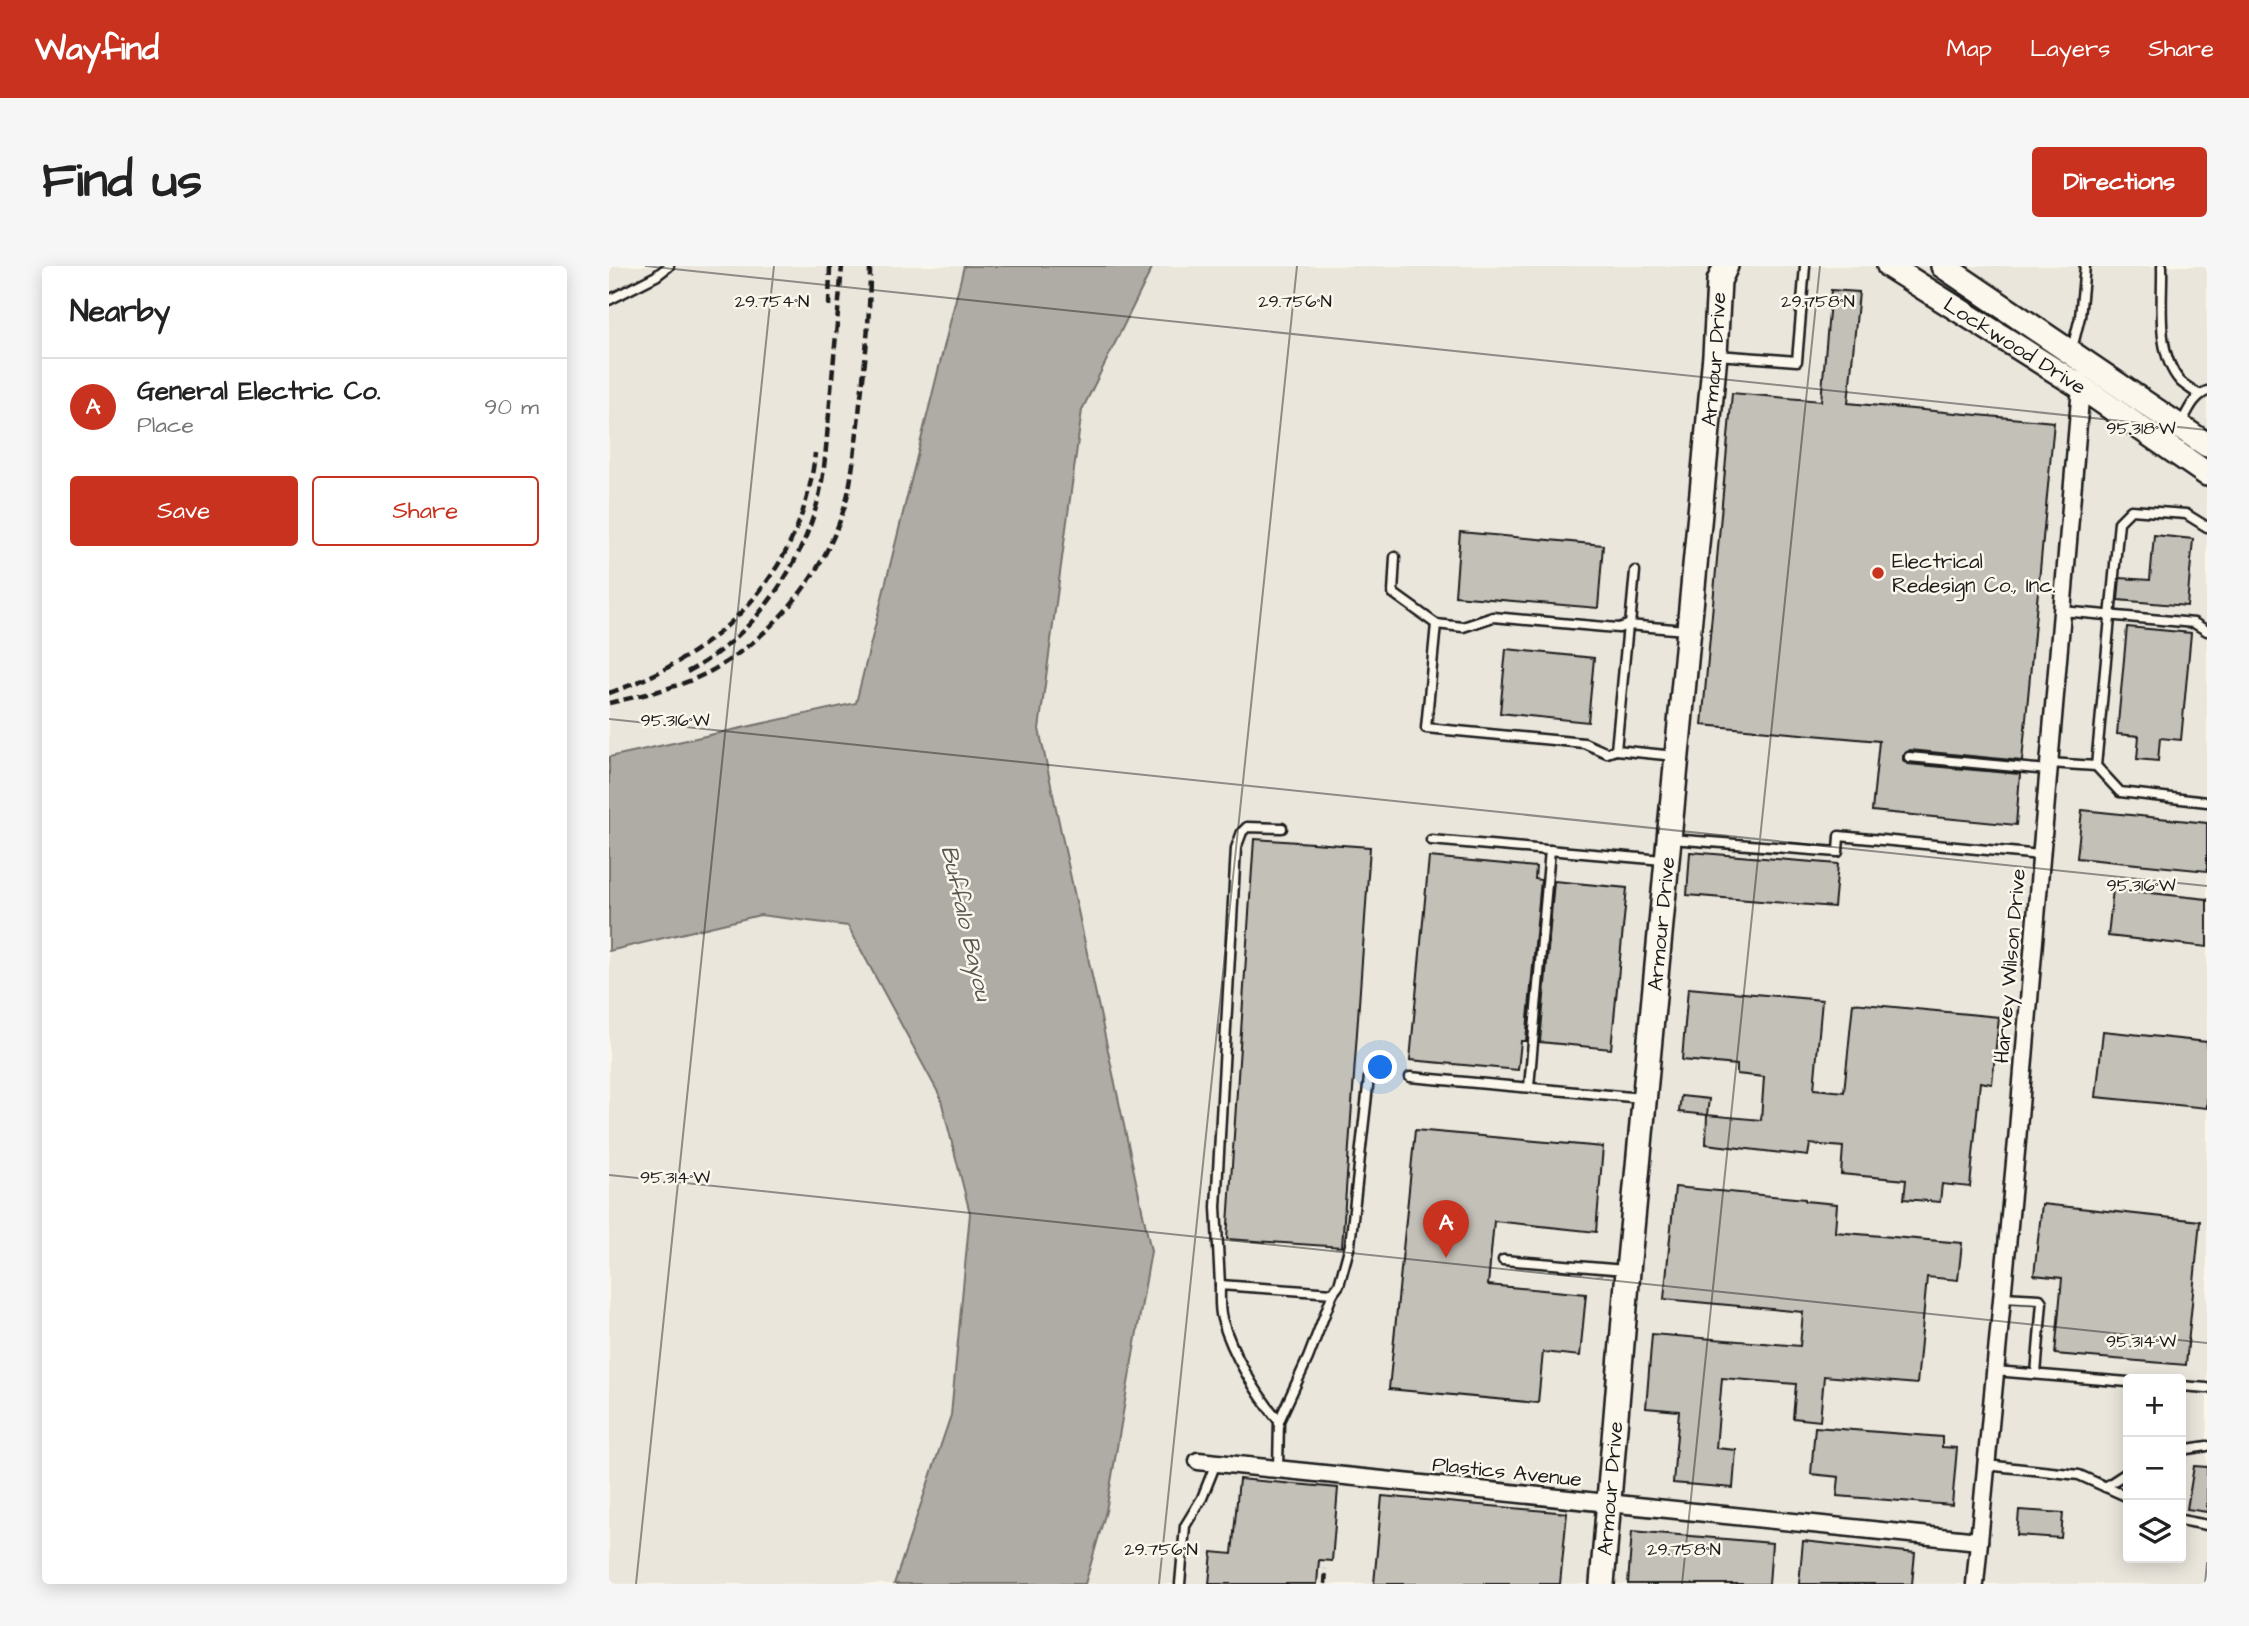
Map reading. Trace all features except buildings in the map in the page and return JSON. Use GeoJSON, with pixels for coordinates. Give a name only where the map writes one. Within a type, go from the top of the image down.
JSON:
{"type":"FeatureCollection","features":[{"type":"Feature","properties":{"kind":"street","name":"Lockwood Drive"},"geometry":{"type":"LineString","coordinates":[[1889,266],[2081,387],[2207,474]]}},
{"type":"Feature","properties":{"kind":"street","name":"Lockwood Drive"},"geometry":{"type":"LineString","coordinates":[[1943,266],[2207,445]]}},
{"type":"Feature","properties":{"kind":"street","name":"Armour Drive"},"geometry":{"type":"LineString","coordinates":[[1602,1584],[1628,1271],[1721,271]]}},
{"type":"Feature","properties":{"kind":"street","name":"Harvey Wilson Drive"},"geometry":{"type":"LineString","coordinates":[[1975,1584],[2081,387],[2071,352]]}},
{"type":"Feature","properties":{"kind":"street","name":"Plastics Avenue"},"geometry":{"type":"LineString","coordinates":[[1198,1461],[1979,1541]]}},
{"type":"Feature","properties":{"kind":"lane"},"geometry":{"type":"LineString","coordinates":[[609,300],[656,276],[669,266]]}},
{"type":"Feature","properties":{"kind":"lane"},"geometry":{"type":"LineString","coordinates":[[1715,355],[1797,361],[1805,266]]}},
{"type":"Feature","properties":{"kind":"lane"},"geometry":{"type":"LineString","coordinates":[[2071,352],[2080,317],[2085,266]]}},
{"type":"Feature","properties":{"kind":"lane"},"geometry":{"type":"LineString","coordinates":[[2162,266],[2162,322],[2172,369],[2181,382],[2203,393],[2179,427]]}},
{"type":"Feature","properties":{"kind":"lane"},"geometry":{"type":"LineString","coordinates":[[2207,527],[2186,514],[2131,510],[2119,522],[2096,766],[2120,792],[2207,802]]}},
{"type":"Feature","properties":{"kind":"lane"},"geometry":{"type":"LineString","coordinates":[[1395,557],[1393,593],[1436,624],[1463,627],[1493,617],[1688,631]]}},
{"type":"Feature","properties":{"kind":"lane"},"geometry":{"type":"LineString","coordinates":[[1616,750],[1635,571]]}},
{"type":"Feature","properties":{"kind":"lane"},"geometry":{"type":"LineString","coordinates":[[2062,611],[2194,623],[2207,631]]}},
{"type":"Feature","properties":{"kind":"lane"},"geometry":{"type":"LineString","coordinates":[[1436,624],[1426,728],[1584,743],[1607,753],[1616,750],[1676,756]]}},
{"type":"Feature","properties":{"kind":"lane"},"geometry":{"type":"LineString","coordinates":[[1909,757],[2048,767],[2096,766]]}},
{"type":"Feature","properties":{"kind":"lane"},"geometry":{"type":"LineString","coordinates":[[1279,1421],[1261,1399],[1221,1317],[1216,1207],[1236,848],[1247,827],[1282,828]]}},
{"type":"Feature","properties":{"kind":"lane"},"geometry":{"type":"LineString","coordinates":[[1431,840],[1550,850],[1838,852],[1839,836],[2041,855]]}},
{"type":"Feature","properties":{"kind":"lane"},"geometry":{"type":"LineString","coordinates":[[1529,1087],[1550,850]]}},
{"type":"Feature","properties":{"kind":"lane"},"geometry":{"type":"LineString","coordinates":[[1278,1469],[1279,1421],[1308,1358],[1333,1293],[1339,1285],[1350,1245],[1369,1077]]}},
{"type":"Feature","properties":{"kind":"lane"},"geometry":{"type":"LineString","coordinates":[[1410,1077],[1645,1098]]}},
{"type":"Feature","properties":{"kind":"lane"},"geometry":{"type":"LineString","coordinates":[[1503,1259],[1628,1271]]}},
{"type":"Feature","properties":{"kind":"lane"},"geometry":{"type":"LineString","coordinates":[[1220,1285],[1333,1293]]}},
{"type":"Feature","properties":{"kind":"lane"},"geometry":{"type":"LineString","coordinates":[[2002,1297],[2039,1299],[2042,1302],[2036,1374]]}},
{"type":"Feature","properties":{"kind":"lane"},"geometry":{"type":"LineString","coordinates":[[1995,1371],[2123,1382]]}},
{"type":"Feature","properties":{"kind":"lane"},"geometry":{"type":"LineString","coordinates":[[2186,1386],[2207,1388]]}},
{"type":"Feature","properties":{"kind":"lane"},"geometry":{"type":"LineString","coordinates":[[2186,1449],[2207,1446]]}},
{"type":"Feature","properties":{"kind":"lane"},"geometry":{"type":"LineString","coordinates":[[1180,1584],[1185,1526],[1202,1498],[1216,1462]]}},
{"type":"Feature","properties":{"kind":"lane"},"geometry":{"type":"LineString","coordinates":[[1986,1465],[2079,1475],[2123,1495]]}},
{"type":"Feature","properties":{"kind":"lane"},"geometry":{"type":"LineString","coordinates":[[2105,1487],[2123,1475]]}},
{"type":"Feature","properties":{"kind":"lane"},"geometry":{"type":"LineString","coordinates":[[2186,1521],[2207,1525]]}},
{"type":"Feature","properties":{"kind":"shaded area"},"geometry":{"type":"Polygon","coordinates":[[[609,266],[974,266],[958,290],[856,703],[609,757],[609,266]]]}},
{"type":"Feature","properties":{"kind":"shaded area"},"geometry":{"type":"Polygon","coordinates":[[[1151,266],[2207,266],[2207,1584],[1085,1584],[1106,1511],[1039,729],[1082,410],[1151,266]]]}},
{"type":"Feature","properties":{"kind":"shaded area"},"geometry":{"type":"Polygon","coordinates":[[[760,915],[848,926],[940,1096],[970,1213],[951,1415],[894,1584],[609,1584],[609,951],[760,915]]]}},
{"type":"Feature","properties":{"kind":"water","name":"Buffalo Bayou"},"geometry":{"type":"Polygon","coordinates":[[[964,266],[1153,266],[1082,410],[1039,729],[1151,1251],[1106,1511],[1085,1584],[894,1584],[951,1415],[970,1213],[940,1096],[848,926],[760,915],[609,951],[609,757],[856,703],[964,266]]]}},
{"type":"Feature","properties":{"kind":"railway"},"geometry":{"type":"LineString","coordinates":[[829,306],[830,266]]}},
{"type":"Feature","properties":{"kind":"railway"},"geometry":{"type":"LineString","coordinates":[[687,672],[732,641],[751,622],[784,579],[809,530],[824,471],[842,266]]}},
{"type":"Feature","properties":{"kind":"railway"},"geometry":{"type":"LineString","coordinates":[[609,703],[686,682],[735,656],[779,617],[799,595],[816,570],[830,544],[849,489],[866,352],[870,266]]}},
{"type":"Feature","properties":{"kind":"railway"},"geometry":{"type":"LineString","coordinates":[[609,693],[649,677],[686,657],[719,632],[749,604],[774,572],[793,536],[807,496],[815,453]]}},
{"type":"Feature","properties":{"kind":"railway"},"geometry":{"type":"LineString","coordinates":[[1325,1584],[1326,1569]]}},
{"type":"Feature","properties":{"kind":"place","name":"Electrical Redesign Co., Inc."},"geometry":{"type":"Point","coordinates":[1878,573]}},
{"type":"Feature","properties":{"kind":"place","name":"General Electric Co."},"geometry":{"type":"Point","coordinates":[1446,1258]}}]}
